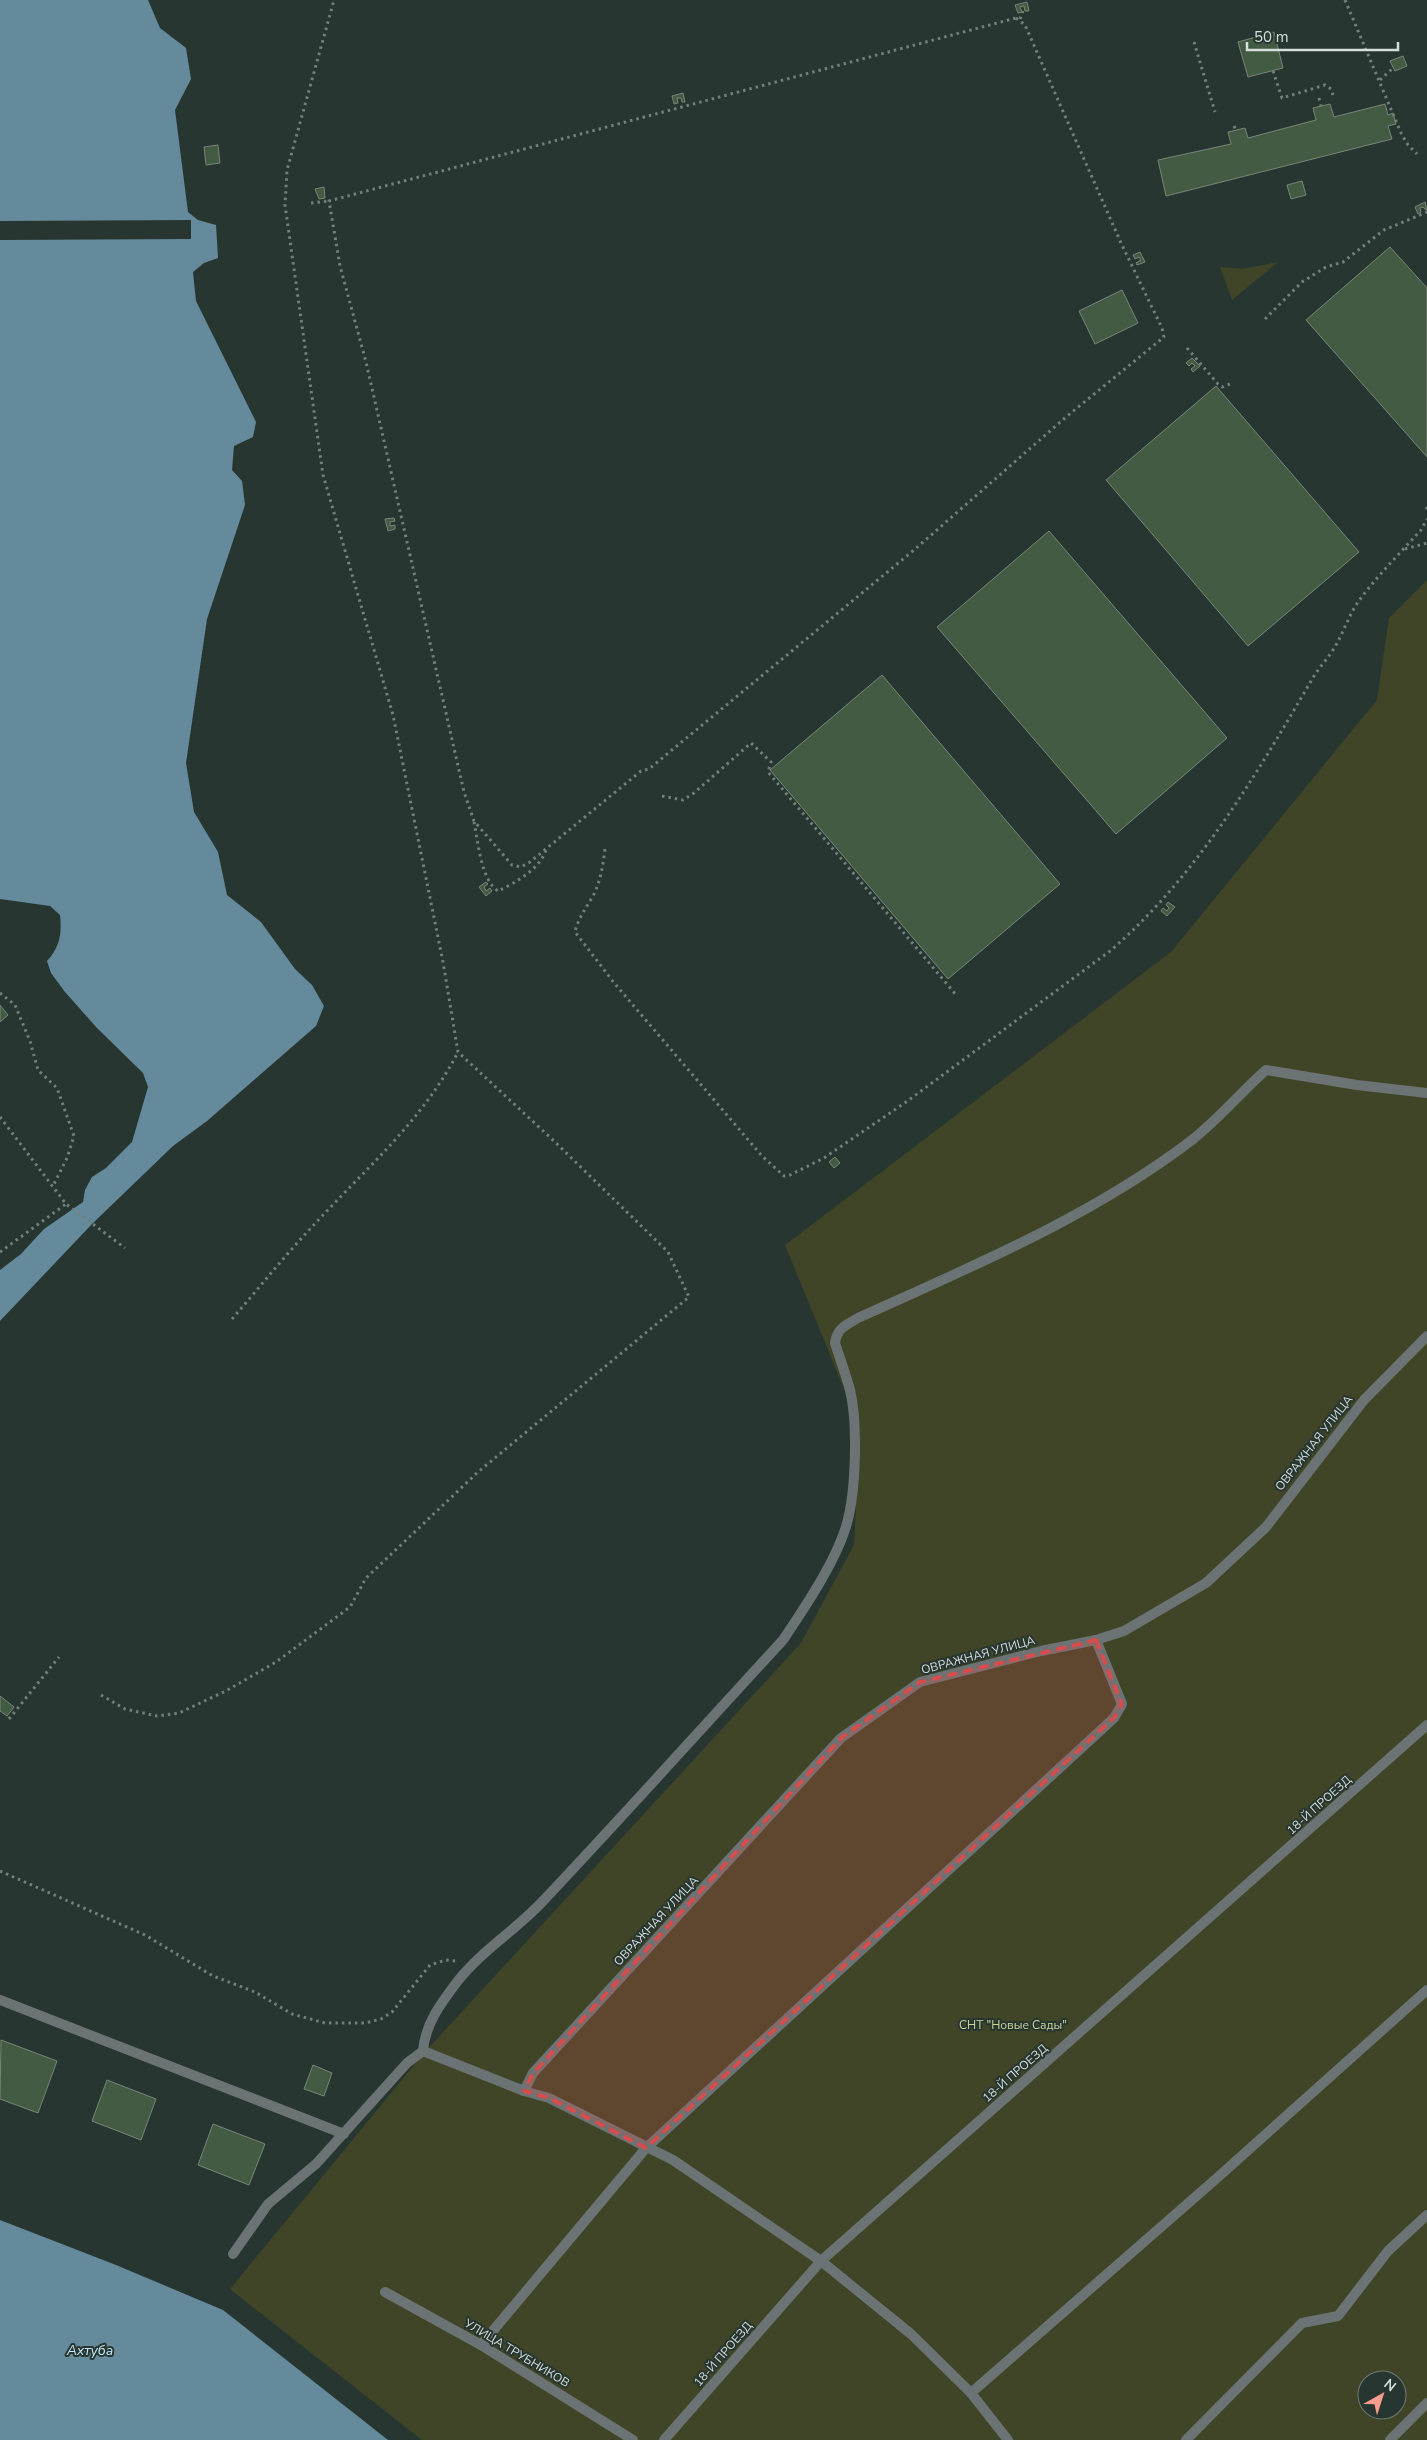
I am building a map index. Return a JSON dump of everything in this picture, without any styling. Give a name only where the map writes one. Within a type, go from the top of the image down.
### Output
[{"type":"street","points":[[423,2051],[424,2036],[429,2022],[458,1981],[541,1903],[783,1640],[798,1618],[835,1553],[847,1523],[853,1484],[854,1441],[850,1392],[834,1343],[836,1335],[841,1328],[858,1318],[1051,1229],[1123,1187],[1193,1139],[1266,1070],[1357,1085],[1427,1093]]},
{"type":"street","name":"ОВРАЖНАЯ УЛИЦА","points":[[524,2091],[533,2073],[841,1738],[920,1682],[1041,1651],[1096,1640],[1124,1630],[1206,1583],[1266,1527],[1364,1400],[1427,1336]]},
{"type":"street","points":[[481,2345],[646,2148],[1114,1718],[1122,1704],[1096,1640]]},
{"type":"street","name":"18-Й ПРОЕЗД","points":[[664,2440],[821,2261],[1427,1725]]},
{"type":"street","points":[[971,2393],[1217,2178],[1427,1990]]},
{"type":"street","points":[[0,2000],[344,2134]]},
{"type":"street","points":[[423,2051],[524,2091],[549,2098],[673,2160],[821,2261],[911,2334],[971,2393],[1008,2440]]},
{"type":"street","points":[[232,2254],[268,2204],[316,2164],[411,2059],[423,2051]]},
{"type":"street","points":[[1186,2440],[1302,2323],[1338,2316],[1388,2251],[1427,2215]]},
{"type":"street","name":"УЛИЦА ТРУБНИКОВ","points":[[385,2292],[481,2345],[633,2440]]},
{"type":"street","points":[[1390,2440],[1427,2403]]},
{"type":"path","points":[[232,1319],[310,1229],[401,1135],[443,1080],[458,1052],[443,962],[393,715],[322,475],[285,205],[287,170],[334,0]]},
{"type":"path","points":[[1345,0],[1401,133],[1408,146],[1418,154]]},
{"type":"path","points":[[474,821],[512,866],[521,867],[546,850],[641,771],[649,769],[914,550],[1066,417],[1164,337],[1162,328],[1121,243],[1031,38],[1020,20],[1023,11]]},
{"type":"path","points":[[311,203],[328,201],[681,108],[725,94],[947,37],[1007,19],[1020,20]]},
{"type":"path","points":[[1194,42],[1215,112]]},
{"type":"path","points":[[1380,80],[1393,68]]},
{"type":"path","points":[[1273,71],[1282,98],[1325,85],[1331,89],[1333,94]]},
{"type":"path","points":[[1319,98],[1321,106]]},
{"type":"path","points":[[679,101],[681,108]]},
{"type":"path","points":[[328,201],[340,266],[368,371],[464,792],[474,821],[482,862],[492,887],[498,891],[528,872],[545,855],[546,850]]},
{"type":"path","points":[[1265,319],[1302,282],[1326,267],[1343,262],[1384,230],[1427,212]]},
{"type":"path","points":[[1188,348],[1218,384],[1222,386],[1230,384]]},
{"type":"path","points":[[605,849],[603,872],[594,894],[578,922],[575,932],[615,984],[762,1156],[784,1176],[790,1175],[824,1158],[909,1100],[1110,951],[1133,931],[1192,864],[1221,826],[1252,780],[1316,673],[1336,645],[1354,609],[1427,519]]},
{"type":"path","points":[[1404,549],[1427,543]]},
{"type":"path","points":[[662,796],[683,800],[694,793],[751,744],[757,746],[771,762],[768,772],[957,996]]},
{"type":"path","points":[[0,993],[15,1005],[30,1041],[38,1070],[57,1088],[74,1136],[67,1158],[53,1186]]},
{"type":"path","points":[[101,1695],[125,1709],[157,1716],[179,1712],[226,1691],[276,1662],[350,1607],[366,1578],[478,1472],[689,1297],[668,1252],[554,1141],[458,1052]]},
{"type":"path","points":[[0,1117],[66,1204],[126,1248]]},
{"type":"path","points":[[0,1252],[66,1204]]},
{"type":"path","points":[[9,1719],[58,1657]]},
{"type":"path","points":[[0,1871],[145,1935],[214,1976],[255,1992],[292,2014],[325,2023],[365,2023],[381,2019],[392,2012],[430,1965],[446,1960],[472,1966]]},
{"type":"highlighted area","points":[[1096,1640],[1122,1704],[1114,1718],[646,2148],[549,2098],[524,2091],[533,2073],[841,1738],[920,1682]]},
{"type":"green space","points":[[1278,262],[1232,300],[1220,267],[1242,269]]},
{"type":"green space","name":"СНТ \"Новые Сады\"","points":[[1427,580],[1427,2440],[422,2440],[230,2289],[424,2053],[801,1643],[854,1545],[860,1428],[785,1245],[1171,952],[1377,700],[1389,618]]},
{"type":"water","points":[[0,0],[148,0],[160,28],[186,48],[191,79],[175,110],[188,212],[198,220],[216,225],[218,258],[204,263],[193,272],[196,301],[256,422],[253,437],[234,446],[232,470],[242,481],[245,505],[207,619],[186,763],[194,812],[218,852],[227,895],[261,922],[295,969],[312,985],[324,1006],[316,1026],[207,1121],[173,1146],[92,1224],[0,1321],[0,1270],[21,1254],[44,1229],[83,1202],[85,1190],[92,1177],[106,1168],[132,1142],[148,1087],[143,1073],[97,1028],[51,973],[47,961],[59,940],[61,928],[60,915],[50,906],[0,899]]},
{"type":"water","name":"Ахтуба","points":[[0,2220],[116,2265],[223,2310],[388,2440],[0,2440]]},
{"type":"pier","points":[[191,220],[191,239],[0,240],[0,221]]},
{"type":"building","points":[[1027,2],[1029,11],[1025,11],[1024,6],[1020,7],[1022,12],[1018,13],[1015,5]]},
{"type":"building","points":[[1274,32],[1283,68],[1248,77],[1238,42]]},
{"type":"building","points":[[1403,56],[1407,66],[1395,71],[1390,61]]},
{"type":"building","points":[[683,93],[685,102],[682,102],[681,98],[677,98],[678,103],[674,104],[672,96]]},
{"type":"building","points":[[1330,104],[1334,117],[1385,104],[1388,115],[1393,113],[1396,124],[1388,126],[1392,139],[1166,196],[1158,160],[1231,144],[1228,132],[1245,128],[1248,138],[1316,120],[1313,108]]},
{"type":"building","points":[[218,145],[220,163],[206,165],[204,147]]},
{"type":"building","points":[[1302,181],[1306,195],[1291,199],[1287,185]]},
{"type":"building","points":[[324,187],[325,198],[319,199],[315,189]]},
{"type":"building","points":[[1425,202],[1427,211],[1423,207],[1420,208],[1421,212],[1418,214],[1415,207]]},
{"type":"building","points":[[1390,247],[1427,288],[1427,457],[1306,320]]},
{"type":"building","points":[[1140,252],[1145,262],[1137,265],[1136,263],[1141,260],[1139,257],[1135,259],[1133,255]]},
{"type":"building","points":[[1122,290],[1138,323],[1095,344],[1079,311]]},
{"type":"building","points":[[1192,358],[1200,366],[1193,372],[1191,369],[1195,366],[1192,363],[1189,366],[1186,363]]},
{"type":"building","points":[[1216,386],[1359,552],[1248,646],[1106,480]]},
{"type":"building","points":[[394,518],[395,521],[390,522],[390,526],[395,525],[395,529],[388,531],[385,519]]},
{"type":"building","points":[[1049,531],[1227,738],[1116,834],[937,627]]},
{"type":"building","points":[[882,675],[1060,884],[948,979],[770,770]]},
{"type":"building","points":[[486,882],[488,884],[484,887],[486,891],[490,888],[492,891],[486,896],[479,887]]},
{"type":"building","points":[[1168,902],[1175,907],[1167,916],[1161,911],[1163,908],[1167,911],[1169,908],[1166,905]]},
{"type":"building","points":[[0,1005],[8,1015],[0,1022]]},
{"type":"building","points":[[835,1157],[840,1163],[834,1168],[829,1162]]},
{"type":"building","points":[[0,1696],[14,1707],[7,1716],[0,1711]]},
{"type":"building","points":[[1,2040],[57,2061],[38,2113],[0,2099]]},
{"type":"building","points":[[313,2065],[332,2073],[324,2096],[304,2089]]},
{"type":"building","points":[[107,2080],[156,2099],[141,2140],[92,2121]]},
{"type":"building","points":[[213,2124],[265,2144],[249,2185],[198,2165]]}]
